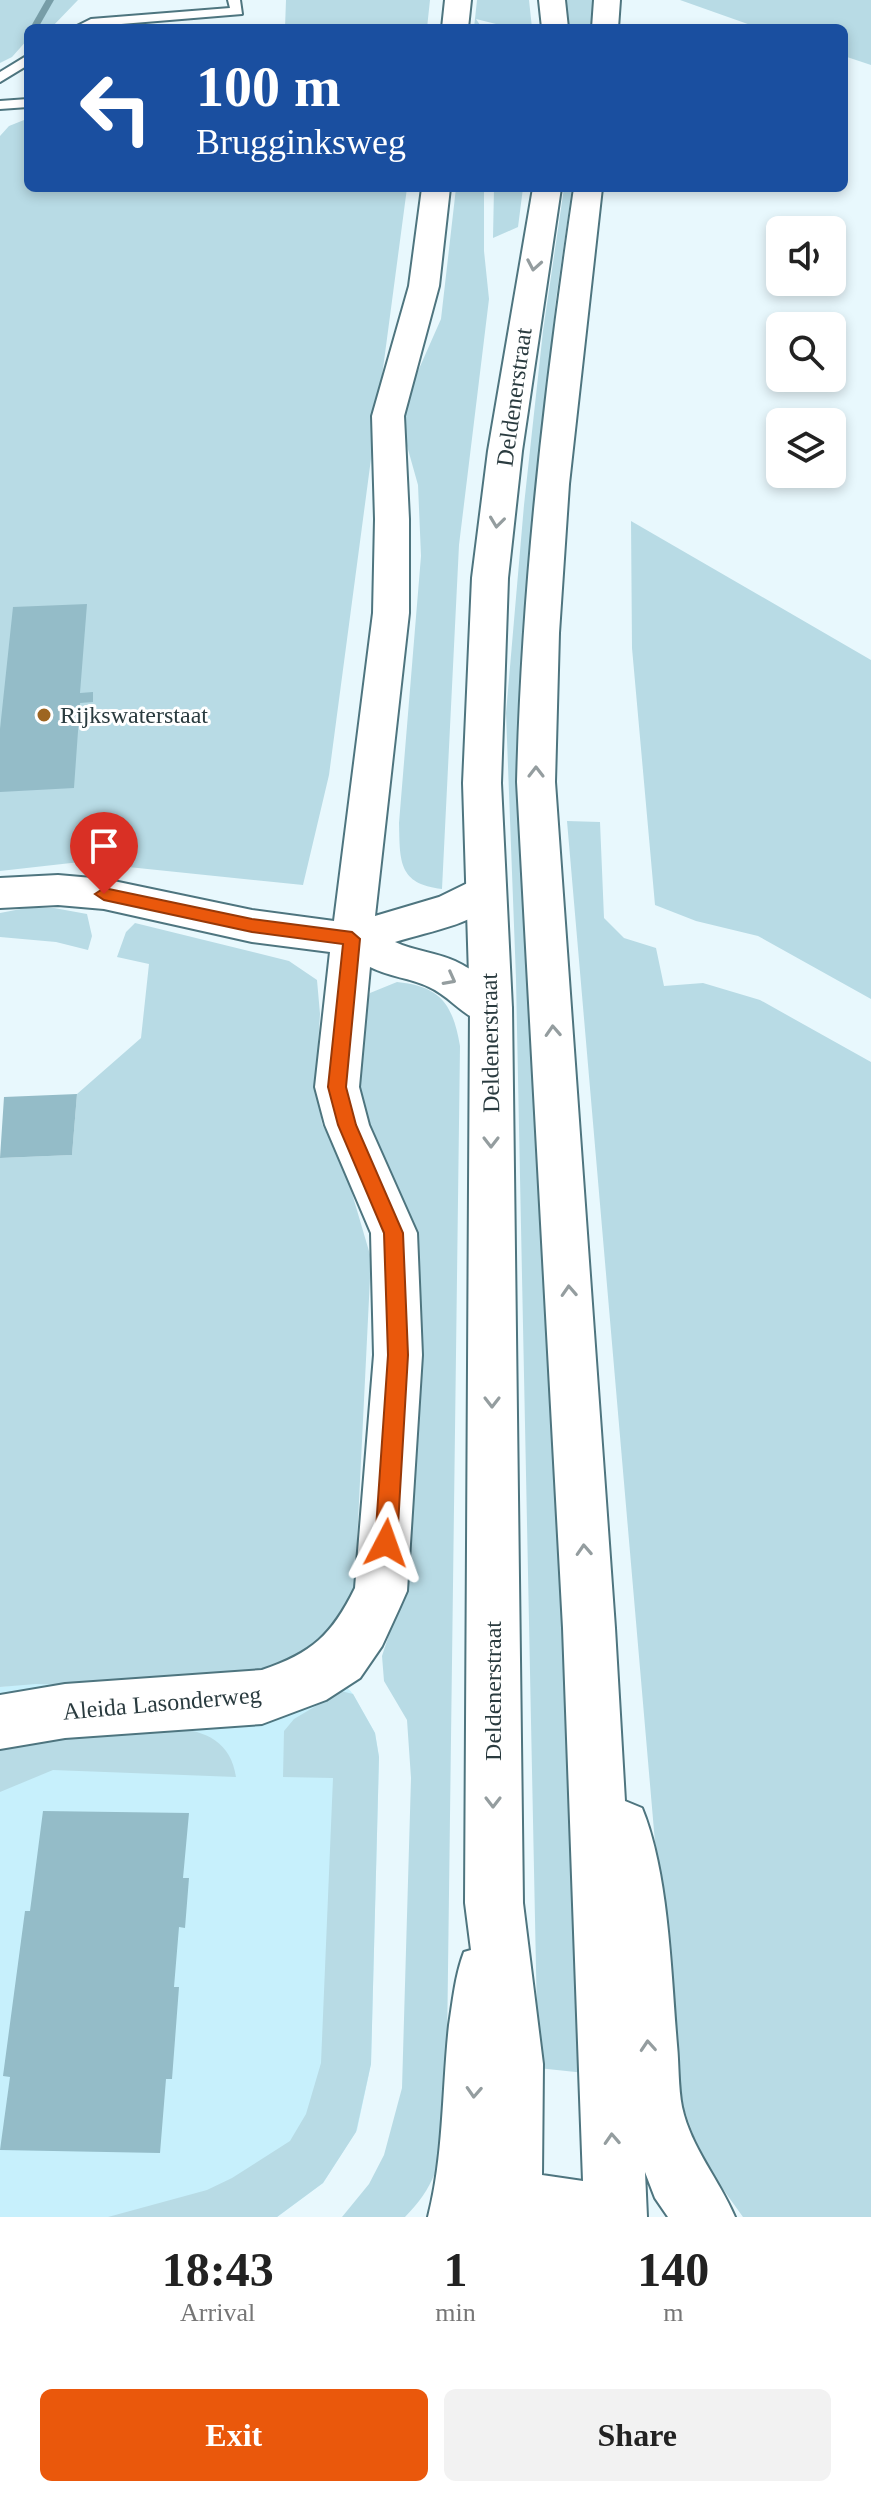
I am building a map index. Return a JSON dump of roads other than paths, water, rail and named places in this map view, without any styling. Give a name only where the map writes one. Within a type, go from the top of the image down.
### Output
[{"type":"main road","points":[[455,24],[458,0]]},
{"type":"main road","points":[[552,0],[555,24]]},
{"type":"main road","points":[[605,24],[607,0]]},
{"type":"main road","points":[[352,939],[391,613],[393,533],[388,416],[424,286],[436,192]]},
{"type":"main road","name":"Deldenerstraat","points":[[484,2215],[469,2178],[476,2052],[494,1903],[491,1008],[482,783],[490,578],[505,451],[546,192]]},
{"type":"main road","name":"Deldenerstraat","points":[[587,192],[564,366],[536,687],[536,782],[589,1628],[616,2217]]},
{"type":"main road","points":[[352,939],[453,908],[486,889]]},
{"type":"main road","points":[[0,893],[58,890],[104,894],[252,926],[352,939],[402,964],[441,973],[491,1008]]},
{"type":"main road","name":"Aleida Lasonderweg","points":[[0,1722],[65,1711],[262,1697],[307,1681],[341,1659],[363,1628],[381,1591],[398,1355],[394,1233],[347,1125],[337,1087],[352,939]]},
{"type":"main road","name":"Deldenerstraat","points":[[589,1628],[639,1931],[652,2107],[690,2196]]},
{"type":"main road","points":[[484,2215],[567,2207],[601,2217]]},
{"type":"lane","points":[[174,16],[190,7],[192,0]]},
{"type":"lane","points":[[89,24],[174,16],[235,6]]},
{"type":"lane","points":[[0,78],[24,62]]},
{"type":"lane","points":[[0,105],[24,103]]},
{"type":"waterway","points":[[36,24],[50,0]]},
{"type":"place","name":"Rijkswaterstaat","points":[[44,715]]}]
